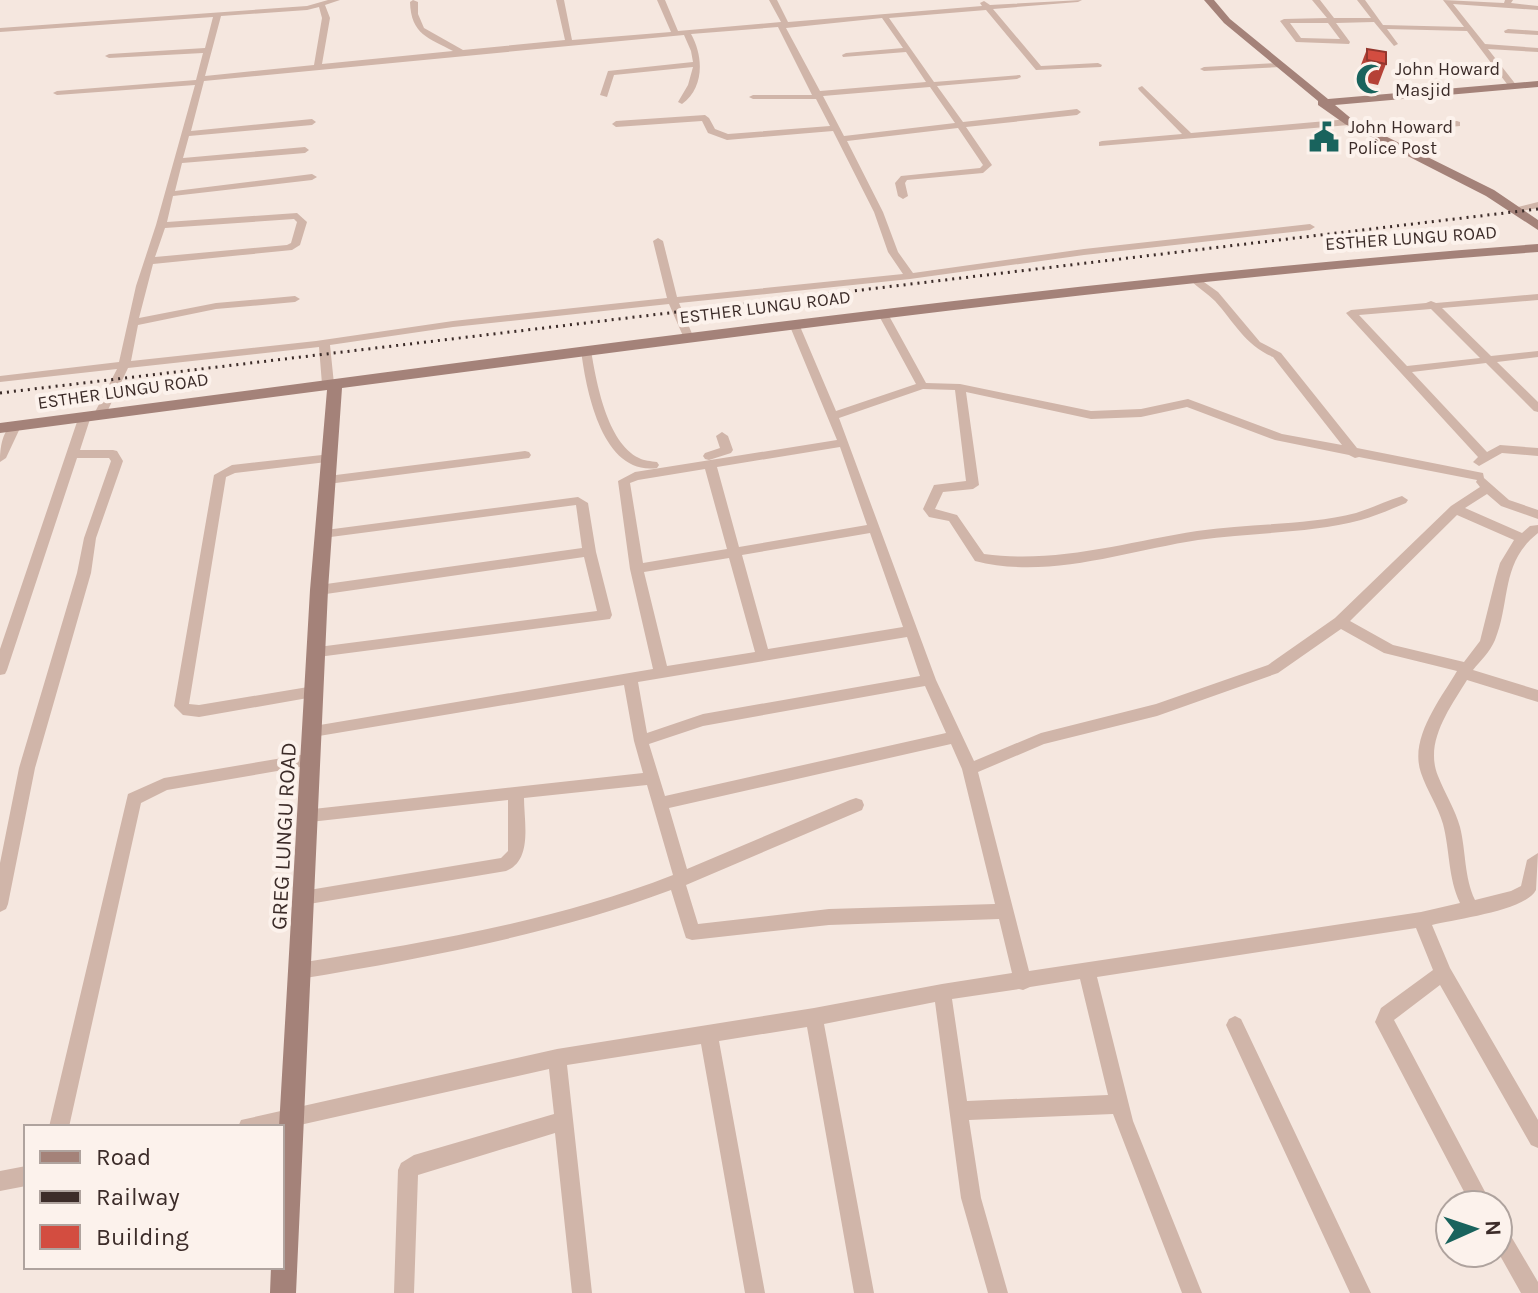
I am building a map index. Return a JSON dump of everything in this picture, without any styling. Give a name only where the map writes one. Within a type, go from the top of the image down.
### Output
[{"type":"street","points":[[0,30],[322,6],[336,0]]},
{"type":"street","points":[[560,0],[569,43]]},
{"type":"street","points":[[661,0],[676,35]]},
{"type":"street","points":[[773,0],[817,95],[894,243],[893,252],[910,276]]},
{"type":"street","points":[[908,0],[918,14]]},
{"type":"street","points":[[981,0],[1039,68],[1098,65]]},
{"type":"street","points":[[57,93],[199,81],[460,52],[1078,0]]},
{"type":"street","points":[[1209,0],[1322,103],[1363,132],[1515,209],[1538,226]]},
{"type":"street","points":[[1316,0],[1331,20],[1346,42],[1299,40],[1284,21],[1331,20],[1377,20]]},
{"type":"street","points":[[1361,0],[1394,44]]},
{"type":"street","points":[[1447,1],[1508,2],[1538,8]]},
{"type":"street","points":[[1447,1],[1513,86]]},
{"type":"street","points":[[414,2],[415,21],[424,36],[460,52]]},
{"type":"street","points":[[318,67],[326,18],[322,6]]},
{"type":"street","points":[[0,670],[74,454],[92,415],[124,366],[132,323],[187,134],[218,13]]},
{"type":"street","points":[[885,17],[962,125],[988,168],[904,178],[900,183],[903,196]]},
{"type":"street","points":[[1383,27],[1469,29]]},
{"type":"street","points":[[1508,31],[1538,33]]},
{"type":"street","points":[[682,102],[693,83],[698,55],[687,34]]},
{"type":"street","points":[[1483,46],[1538,50]]},
{"type":"street","points":[[109,56],[207,50]]},
{"type":"street","points":[[846,55],[908,50]]},
{"type":"street","points":[[604,95],[611,73],[697,64]]},
{"type":"street","points":[[1204,69],[1278,65]]},
{"type":"street","points":[[753,97],[817,95],[1017,77]]},
{"type":"street","points":[[1322,103],[1538,84]]},
{"type":"street","points":[[1142,88],[1190,137]]},
{"type":"street","points":[[840,139],[1077,112]]},
{"type":"street","points":[[616,124],[705,118],[711,131],[727,137],[834,128]]},
{"type":"street","points":[[187,134],[312,122]]},
{"type":"street","points":[[1102,144],[1349,122]]},
{"type":"street","points":[[1363,132],[1457,124]]},
{"type":"street","points":[[179,161],[305,150]]},
{"type":"street","points":[[169,194],[312,177]]},
{"type":"street","points":[[1515,209],[1538,205]]},
{"type":"street","points":[[149,261],[289,248],[295,245],[302,222],[297,216],[161,225]]},
{"type":"street","points":[[0,379],[324,343],[423,328],[910,276],[1310,227]]},
{"type":"street","points":[[658,241],[673,301],[688,336]]},
{"type":"street","name":"ESTHER LUNGU ROAD","points":[[7,427],[688,336],[1194,278],[1538,248]]},
{"type":"street","points":[[1194,278],[1214,294],[1246,336],[1261,350],[1277,355],[1355,454]]},
{"type":"street","points":[[1484,456],[1351,313],[1538,297]]},
{"type":"street","points":[[132,323],[216,306],[295,299]]},
{"type":"street","points":[[1431,304],[1485,360],[1538,408]]},
{"type":"street","points":[[883,314],[922,386]]},
{"type":"street","points":[[794,324],[834,416],[929,680],[970,769],[1023,982]]},
{"type":"street","points":[[324,343],[332,384]]},
{"type":"street","points":[[586,350],[590,389],[604,420],[632,464],[647,466],[724,453],[727,447],[722,436]]},
{"type":"street","points":[[1403,370],[1538,354]]},
{"type":"street","name":"GREG LUNGU ROAD","points":[[283,1293],[310,815],[319,590],[331,458],[332,384]]},
{"type":"street","points":[[834,416],[922,386],[960,387],[1091,415],[1141,413],[1188,403],[1279,437],[1355,454],[1416,462],[1483,482],[1537,525],[1520,537],[1508,553],[1488,640],[1465,671],[1430,735],[1425,759],[1428,774],[1451,823],[1456,840],[1456,874],[1470,906]]},
{"type":"street","points":[[960,387],[973,485],[938,488],[929,509],[933,514],[953,518],[980,558],[1013,564],[1104,554],[1185,537],[1348,519],[1402,500]]},
{"type":"street","points":[[0,458],[7,427]]},
{"type":"street","points":[[661,672],[637,569],[624,481],[635,476],[844,443]]},
{"type":"street","points":[[1483,482],[1478,465],[1484,456],[1511,448],[1537,451]]},
{"type":"street","points":[[0,904],[27,768],[84,573],[93,525],[117,461],[113,454],[74,454]]},
{"type":"street","points":[[328,480],[525,455]]},
{"type":"street","points":[[314,692],[199,711],[188,711],[181,706],[220,475],[232,469],[331,458]]},
{"type":"street","points":[[710,464],[763,655]]},
{"type":"street","points":[[970,769],[1041,739],[1157,710],[1251,678],[1287,660],[1340,622],[1483,482]]},
{"type":"street","points":[[318,652],[605,615],[589,552],[582,503],[573,500],[323,534]]},
{"type":"street","points":[[1455,509],[1520,537]]},
{"type":"street","points":[[637,569],[875,528]]},
{"type":"street","points":[[319,590],[589,552]]},
{"type":"street","points":[[1340,622],[1389,649],[1538,696]]},
{"type":"street","points":[[313,731],[911,631]]},
{"type":"street","points":[[630,677],[641,741],[692,932],[829,917],[1005,911]]},
{"type":"street","points":[[641,741],[703,720],[929,680]]},
{"type":"street","points":[[660,804],[953,737]]},
{"type":"street","points":[[59,1125],[134,799],[164,784],[312,759]]},
{"type":"street","points":[[310,815],[651,778]]},
{"type":"street","points":[[303,898],[506,864],[516,853],[516,793]]},
{"type":"street","points":[[299,971],[477,940],[598,908],[679,880],[744,854],[790,829],[856,805]]},
{"type":"street","points":[[257,1125],[557,1058],[814,1017],[942,992],[1421,920],[1514,898],[1528,890],[1536,865]]},
{"type":"street","points":[[1421,920],[1443,973],[1538,1138]]},
{"type":"street","points":[[1087,972],[1119,1104],[1192,1293]]},
{"type":"street","points":[[1443,973],[1387,1014],[1384,1022],[1473,1189]]},
{"type":"street","points":[[942,992],[971,1198],[998,1293]]},
{"type":"street","points":[[814,1017],[864,1293]]},
{"type":"street","points":[[1235,1025],[1361,1293]]},
{"type":"street","points":[[708,1033],[755,1293]]},
{"type":"street","points":[[557,1058],[582,1293]]},
{"type":"street","points":[[957,1111],[1119,1104]]},
{"type":"street","points":[[404,1293],[408,1170],[414,1165],[563,1121]]},
{"type":"street","points":[[0,1181],[24,1176]]},
{"type":"street","points":[[1514,1260],[1533,1293]]},
{"type":"building","points":[[1367,49],[1386,52],[1386,64],[1367,60]]},
{"type":"railway","points":[[0,393],[1538,209]]},
{"type":"place","name":"John Howard Masjid","points":[[1371,79]]},
{"type":"place","name":"John Howard Police Post","points":[[1324,137]]}]
